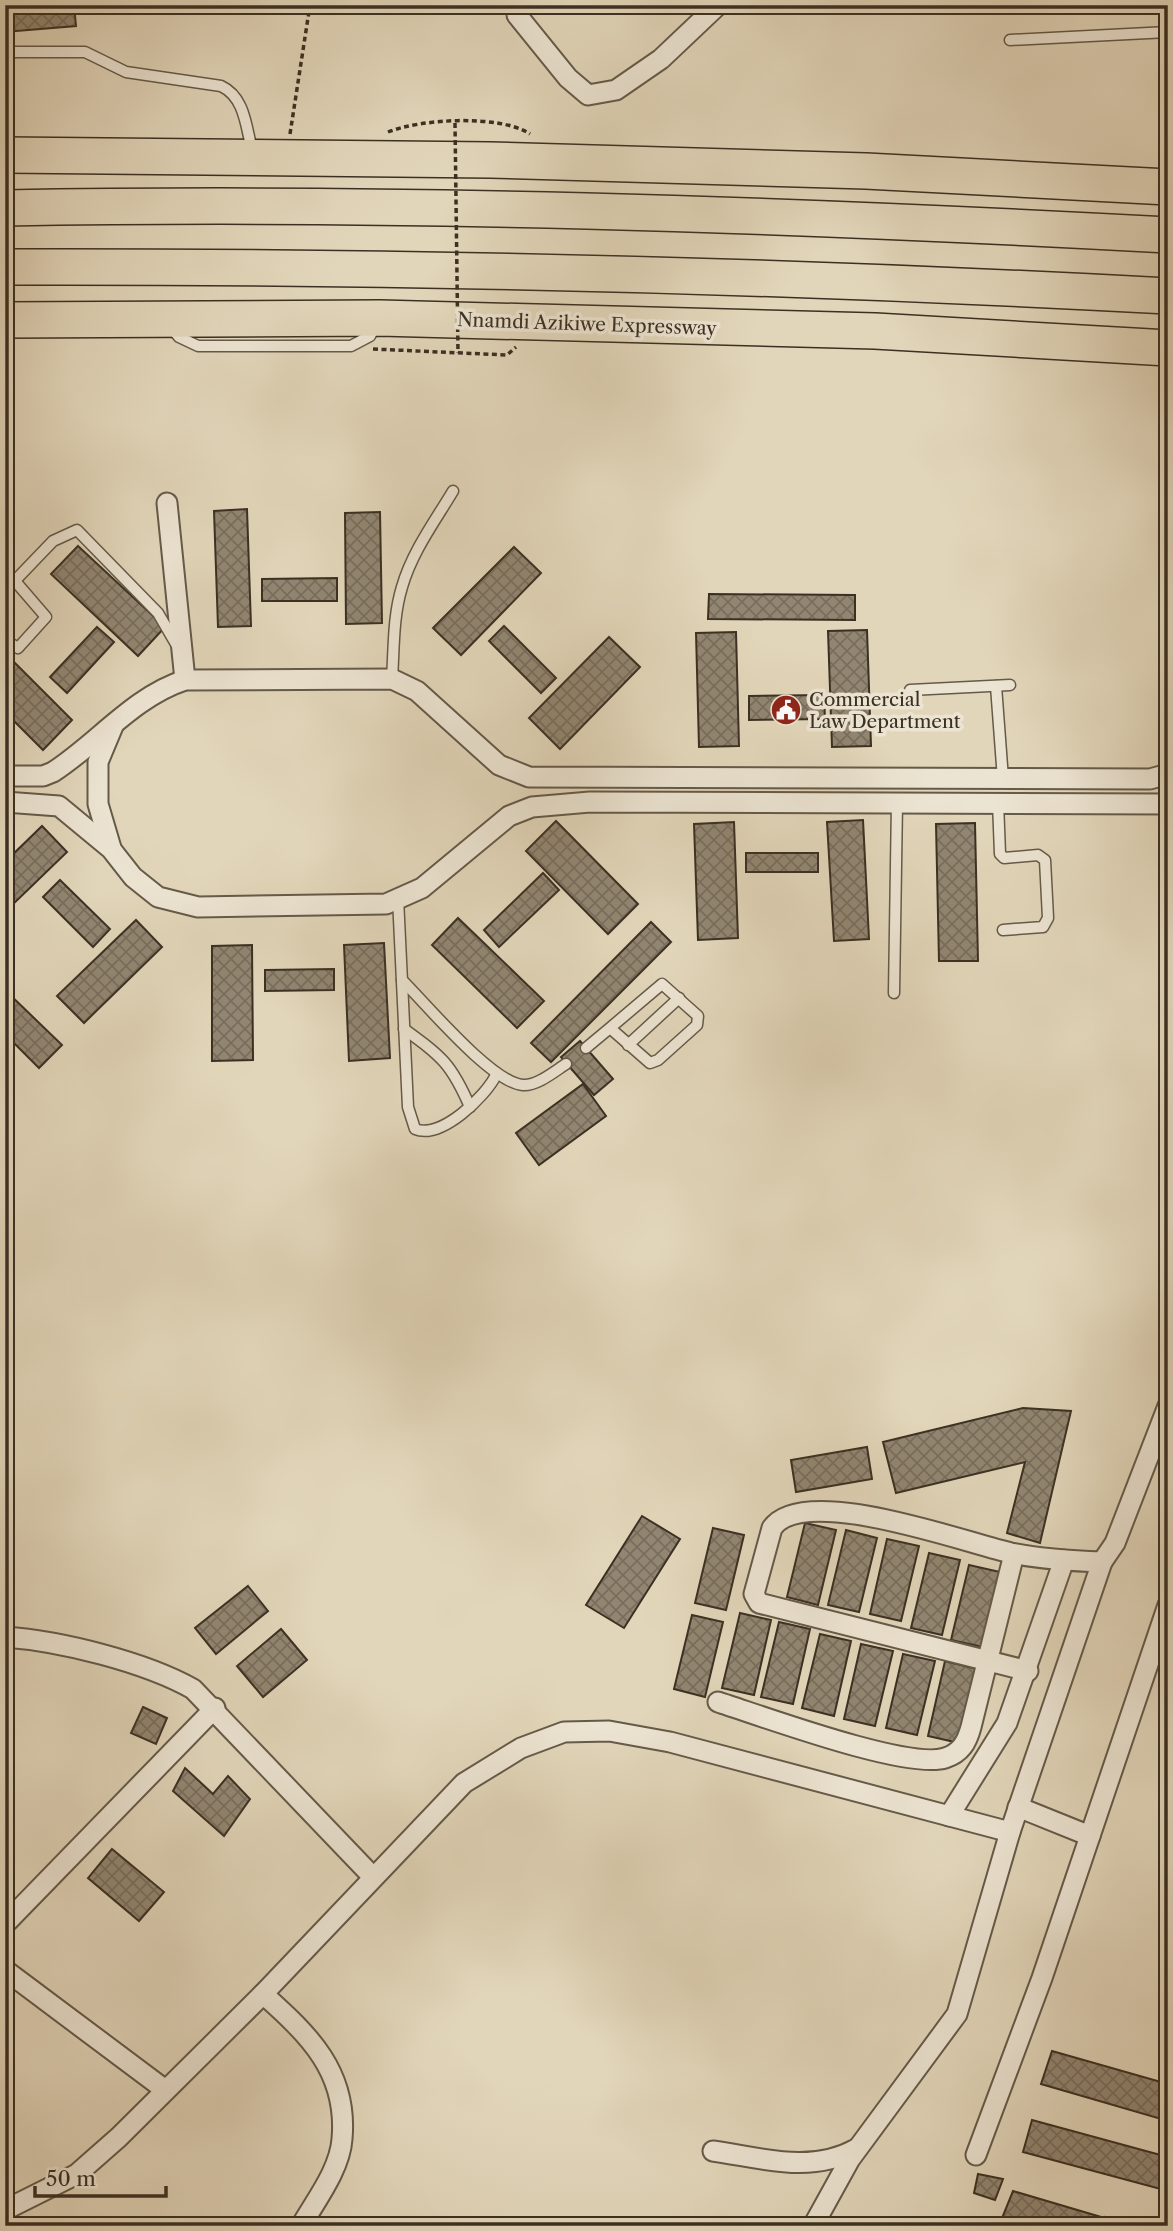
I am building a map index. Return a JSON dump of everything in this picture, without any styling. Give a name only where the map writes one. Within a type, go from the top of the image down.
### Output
[{"type":"highway","points":[[5,155],[490,160],[866,171],[1168,187]]},
{"type":"highway","points":[[182,204],[490,160]]},
{"type":"highway","points":[[5,208],[182,204],[879,219],[1168,235]]},
{"type":"highway","points":[[5,267],[416,269],[872,280],[1168,296]]},
{"type":"highway","points":[[416,269],[583,325]]},
{"type":"highway","name":"Nnamdi Azikiwe Expressway","points":[[5,320],[380,318],[874,331],[1168,348]]},
{"type":"street","points":[[517,5],[517,15],[568,78],[588,95],[615,90],[661,59],[718,5]]},
{"type":"street","points":[[167,503],[185,680]]},
{"type":"street","points":[[5,776],[43,776],[54,772],[115,722],[161,690],[185,680],[392,679],[418,691],[499,765],[529,777],[1162,779],[1162,799],[590,802],[532,807],[509,816],[422,888],[386,904],[351,905],[198,907],[158,897],[134,877],[111,849],[59,806],[5,802]]},
{"type":"street","points":[[111,849],[98,804],[98,762],[115,722]]},
{"type":"street","points":[[813,2226],[840,2174],[957,2014],[1018,1807],[1102,1562],[1115,1543],[1168,1406]]},
{"type":"street","points":[[1028,1671],[763,1605],[754,1594],[772,1528],[778,1519],[788,1513],[842,1510],[1014,1553],[1102,1562]]},
{"type":"street","points":[[718,1702],[889,1755],[925,1762],[959,1752],[967,1742],[1014,1553]]},
{"type":"street","points":[[949,1816],[1007,1723],[1028,1671],[1064,1560]]},
{"type":"street","points":[[976,2155],[1042,1978],[1168,1605]]},
{"type":"street","points":[[5,1637],[98,1655],[166,1674],[193,1689],[215,1708],[373,1877]]},
{"type":"street","points":[[5,1924],[215,1708]]},
{"type":"street","points":[[5,2210],[77,2174],[119,2137],[164,2089],[263,1994],[464,1783],[521,1748],[564,1732],[610,1731],[670,1742],[1010,1832]]},
{"type":"street","points":[[1018,1807],[1090,1836]]},
{"type":"street","points":[[5,1970],[164,2089]]},
{"type":"street","points":[[263,1994],[307,2033],[327,2063],[339,2097],[342,2140],[330,2176],[300,2226]]},
{"type":"street","points":[[713,2151],[812,2164],[834,2160],[860,2147]]},
{"type":"lane","points":[[1010,40],[1168,32]]},
{"type":"lane","points":[[5,52],[85,52],[126,72],[221,86],[232,91],[240,106],[254,158]]},
{"type":"lane","points":[[392,679],[396,611],[402,587],[411,562],[453,491]]},
{"type":"lane","points":[[5,591],[53,541],[77,530],[158,613],[183,659]]},
{"type":"lane","points":[[5,640],[18,648],[46,617],[15,581]]},
{"type":"lane","points":[[910,690],[1010,685]]},
{"type":"lane","points":[[996,686],[1003,779]]},
{"type":"lane","points":[[998,801],[1000,854],[1004,858],[1038,856],[1045,860],[1048,918],[1043,928],[1003,930]]},
{"type":"lane","points":[[894,993],[897,802]]},
{"type":"lane","points":[[398,898],[408,1107],[415,1129],[426,1131],[450,1122],[492,1087],[496,1075]]},
{"type":"lane","points":[[402,980],[496,1075],[524,1085],[535,1082],[566,1064]]},
{"type":"lane","points":[[586,1048],[657,986],[662,985],[694,1010],[696,1025],[658,1060],[650,1063],[610,1028]]},
{"type":"lane","points":[[628,1045],[679,998]]},
{"type":"lane","points":[[404,1029],[446,1061],[455,1073],[470,1107]]},
{"type":"path","points":[[295,141],[289,130],[310,5]]},
{"type":"path","points":[[380,134],[411,123],[502,122]]},
{"type":"path","points":[[455,123],[457,353]]},
{"type":"path","points":[[394,352],[507,355]]},
{"type":"building","points":[[5,5],[74,5],[76,26],[5,32]]},
{"type":"building","points":[[247,509],[251,626],[218,627],[214,511]]},
{"type":"building","points":[[380,512],[382,623],[346,624],[345,513]]},
{"type":"building","points":[[78,546],[165,627],[138,656],[51,574]]},
{"type":"building","points":[[514,547],[541,573],[461,655],[433,628]]},
{"type":"building","points":[[337,578],[337,601],[262,601],[262,579]]},
{"type":"building","points":[[709,594],[855,595],[855,620],[708,619]]},
{"type":"building","points":[[504,626],[556,678],[541,693],[489,641]]},
{"type":"building","points":[[97,627],[114,642],[67,693],[50,677]]},
{"type":"building","points":[[867,630],[871,746],[832,747],[828,631]]},
{"type":"building","points":[[736,632],[739,746],[699,747],[696,633]]},
{"type":"building","points":[[609,637],[640,667],[560,749],[529,718]]},
{"type":"building","points":[[5,653],[72,720],[43,750],[5,712]]},
{"type":"building","points":[[824,695],[825,719],[749,720],[749,696]]},
{"type":"building","points":[[863,820],[869,939],[834,941],[827,822]]},
{"type":"building","points":[[556,821],[638,904],[608,934],[526,851]]},
{"type":"building","points":[[734,822],[738,938],[698,940],[694,824]]},
{"type":"building","points":[[975,823],[978,961],[939,961],[936,824]]},
{"type":"building","points":[[42,826],[67,852],[5,912],[5,862]]},
{"type":"building","points":[[746,853],[818,853],[818,872],[746,872]]},
{"type":"building","points":[[543,873],[559,890],[499,947],[484,930]]},
{"type":"building","points":[[60,880],[110,929],[93,947],[43,897]]},
{"type":"building","points":[[458,918],[544,1001],[517,1028],[432,945]]},
{"type":"building","points":[[136,920],[162,947],[84,1023],[57,996]]},
{"type":"building","points":[[651,922],[671,942],[551,1062],[531,1043]]},
{"type":"building","points":[[384,943],[390,1058],[349,1061],[344,945]]},
{"type":"building","points":[[252,945],[253,1060],[212,1061],[212,946]]},
{"type":"building","points":[[334,969],[334,990],[265,991],[265,970]]},
{"type":"building","points":[[5,990],[62,1045],[39,1068],[5,1034]]},
{"type":"building","points":[[580,1041],[613,1079],[594,1095],[561,1057]]},
{"type":"building","points":[[583,1084],[606,1116],[539,1165],[516,1133]]},
{"type":"building","points":[[1023,1408],[1071,1411],[1040,1543],[1007,1533],[1025,1462],[896,1493],[883,1442]]},
{"type":"building","points":[[867,1447],[872,1479],[796,1492],[791,1460]]},
{"type":"building","points":[[642,1516],[680,1539],[624,1628],[586,1605]]},
{"type":"building","points":[[805,1523],[836,1530],[818,1605],[787,1597]]},
{"type":"building","points":[[713,1528],[744,1535],[726,1610],[695,1603]]},
{"type":"building","points":[[846,1530],[877,1538],[859,1612],[828,1605]]},
{"type":"building","points":[[887,1539],[919,1546],[901,1621],[870,1614]]},
{"type":"building","points":[[929,1553],[960,1560],[942,1635],[911,1628]]},
{"type":"building","points":[[969,1565],[1000,1572],[983,1647],[951,1640]]},
{"type":"building","points":[[248,1586],[268,1611],[216,1654],[195,1628]]},
{"type":"building","points":[[740,1613],[771,1620],[754,1695],[722,1688]]},
{"type":"building","points":[[692,1615],[723,1622],[705,1697],[674,1689]]},
{"type":"building","points":[[779,1622],[810,1629],[793,1704],[761,1697]]},
{"type":"building","points":[[281,1629],[307,1660],[263,1697],[237,1666]]},
{"type":"building","points":[[820,1634],[851,1641],[834,1716],[802,1708]]},
{"type":"building","points":[[861,1644],[893,1651],[875,1726],[844,1719]]},
{"type":"building","points":[[903,1654],[935,1661],[917,1735],[886,1728]]},
{"type":"building","points":[[945,1661],[977,1669],[959,1743],[928,1736]]},
{"type":"building","points":[[143,1707],[167,1718],[156,1744],[131,1733]]},
{"type":"building","points":[[185,1768],[213,1794],[228,1776],[250,1799],[224,1836],[173,1791]]},
{"type":"building","points":[[112,1849],[164,1892],[139,1921],[88,1878]]},
{"type":"building","points":[[1052,2051],[1168,2084],[1168,2121],[1041,2084]]},
{"type":"building","points":[[1032,2120],[1168,2157],[1168,2191],[1023,2152]]},
{"type":"building","points":[[978,2174],[1003,2179],[995,2200],[974,2193]]},
{"type":"building","points":[[1013,2191],[1101,2217],[1098,2226],[1010,2226],[1000,2223]]},
{"type":"building","points":[[1105,2217],[1132,2226],[1104,2226]]},
{"type":"place","name":"Commercial Law Department","points":[[786,710]]}]
